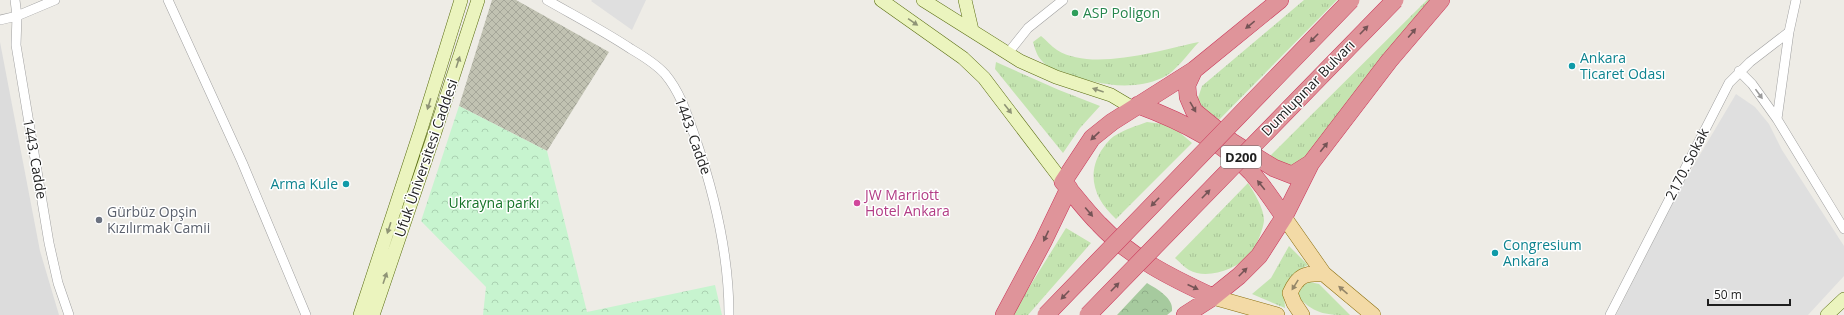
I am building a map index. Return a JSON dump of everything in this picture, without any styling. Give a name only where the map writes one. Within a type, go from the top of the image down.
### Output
[{"type":"highway","points":[[1004,315],[1043,242],[1066,185],[1092,138],[1135,107],[1194,70],[1280,0]]},
{"type":"highway","points":[[1046,315],[1351,0]]},
{"type":"highway","name":"Dumlupınar Bulvarı","points":[[1088,315],[1395,0]]},
{"type":"highway","points":[[1185,315],[1213,297],[1239,276],[1259,256],[1284,217],[1312,163],[1389,61],[1441,0]]},
{"type":"highway","points":[[1194,70],[1187,86],[1188,97],[1194,111],[1232,142],[1274,168],[1292,174],[1312,163]]},
{"type":"highway","points":[[1135,107],[1162,114],[1195,130],[1228,151],[1250,172],[1269,195],[1284,217]]},
{"type":"highway","points":[[1066,185],[1099,225],[1131,253],[1158,270],[1213,297]]},
{"type":"main road","name":"Ufuk Üniversitesi Caddesi","points":[[360,315],[419,136],[461,0]]},
{"type":"main road","name":"Ufuk Üniversitesi Caddesi","points":[[373,315],[478,0]]},
{"type":"main road","points":[[881,0],[963,58],[984,78],[1066,185]]},
{"type":"main road","points":[[923,0],[1020,61],[1056,77],[1111,95],[1135,107]]},
{"type":"main road","points":[[965,0],[972,30]]},
{"type":"main road","points":[[1284,217],[1324,274],[1373,315]]},
{"type":"main road","points":[[1302,315],[1294,303],[1290,293],[1295,282],[1310,273],[1324,274]]},
{"type":"main road","points":[[1213,297],[1277,315]]},
{"type":"main road","points":[[1827,315],[1844,299]]},
{"type":"street","name":"1443. Cadde","points":[[15,0],[17,16],[16,45],[49,243],[58,283],[69,315]]},
{"type":"street","points":[[0,20],[17,16],[55,0]]},
{"type":"street","points":[[168,0],[242,162],[306,315]]},
{"type":"street","name":"1443. Cadde","points":[[547,0],[610,35],[650,61],[665,74],[677,92],[686,110],[712,194],[721,234],[728,282],[729,315]]},
{"type":"street","points":[[1008,53],[1028,28],[1063,0]]},
{"type":"street","points":[[1777,119],[1789,32],[1796,0]]},
{"type":"street","name":"2170. Sokak","points":[[1610,315],[1728,83],[1739,71],[1789,32]]},
{"type":"street","points":[[1739,71],[1752,84],[1777,119],[1844,229]]},
{"type":"shaded area","points":[[492,0],[516,0],[609,52],[547,151],[459,106]]},
{"type":"shaded area","points":[[646,0],[632,30],[591,1]]},
{"type":"shaded area","points":[[0,42],[40,251],[59,315],[0,315]]},
{"type":"shaded area","points":[[1736,94],[1755,107],[1769,124],[1782,150],[1844,246],[1844,276],[1808,315],[1616,315],[1679,190]]},
{"type":"green space","points":[[1304,0],[1337,0],[1216,123],[1202,113],[1197,101],[1202,86]]},
{"type":"green space","points":[[1427,0],[1436,0],[1312,158],[1289,168],[1268,158]]},
{"type":"green space","points":[[1041,36],[1057,50],[1072,56],[1088,59],[1107,59],[1146,54],[1199,42],[1177,67],[1162,78],[1137,85],[1112,85],[1087,80],[1049,67],[1039,57],[1035,50],[1033,42]]},
{"type":"green space","points":[[996,62],[1059,90],[1100,106],[1080,128],[1063,153],[995,69]]},
{"type":"green space","name":"Ukrayna parkı","points":[[459,106],[547,151],[587,312],[715,285],[722,315],[483,315],[486,287],[421,221]]},
{"type":"green space","points":[[1147,122],[1171,125],[1192,143],[1116,219],[1098,196],[1094,178],[1096,160],[1104,146],[1114,136],[1127,129]]},
{"type":"green space","points":[[1248,183],[1261,206],[1264,216],[1259,239],[1254,249],[1243,261],[1221,272],[1204,274],[1196,273],[1187,269],[1175,258]]},
{"type":"green space","points":[[1066,228],[1091,243],[1028,315],[1012,315]]},
{"type":"green space","points":[[1289,246],[1308,265],[1295,273],[1288,282],[1285,293],[1285,308],[1252,294],[1271,278]]},
{"type":"green space","points":[[1310,282],[1319,284],[1350,315],[1323,313],[1305,304],[1299,298],[1298,292],[1304,285]]},
{"type":"green space","points":[[1147,283],[1168,298],[1172,306],[1172,311],[1167,315],[1117,315]]},
{"type":"place","name":"ASP Poligon","points":[[1075,13]]},
{"type":"place","name":"Ankara Ticaret Odası","points":[[1572,66]]},
{"type":"place","name":"Arma Kule","points":[[346,184]]},
{"type":"place","name":"JW Marriott Hotel Ankara","points":[[857,203]]},
{"type":"place","name":"Gürbüz Opşin Kızılırmak Camii","points":[[99,220]]},
{"type":"place","name":"Congresium Ankara","points":[[1495,253]]}]
